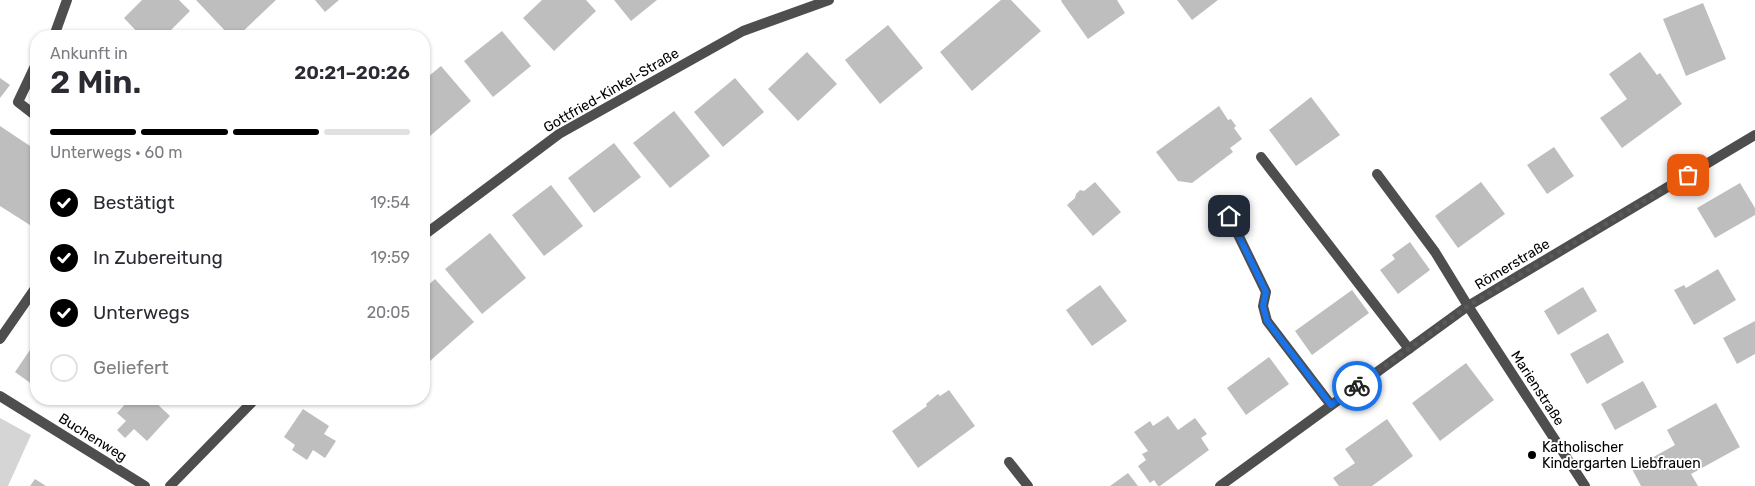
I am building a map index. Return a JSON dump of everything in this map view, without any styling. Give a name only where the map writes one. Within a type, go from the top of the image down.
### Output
[{"type":"street","points":[[56,30],[67,0]]},
{"type":"street","name":"Gottfried-Kinkel-Straße","points":[[430,231],[559,134],[743,30],[829,0]]},
{"type":"street","points":[[30,77],[18,102],[30,111]]},
{"type":"street","name":"Römerstraße","points":[[1220,486],[1468,306],[1755,135]]},
{"type":"street","points":[[1261,158],[1409,349]]},
{"type":"street","name":"Marienstraße","points":[[1378,174],[1435,252],[1585,486]]},
{"type":"street","points":[[1229,216],[1266,292],[1263,306],[1267,321],[1331,405]]},
{"type":"street","points":[[0,339],[30,296]]},
{"type":"street","name":"Buchenweg","points":[[0,396],[145,486]]},
{"type":"street","points":[[170,486],[249,405]]},
{"type":"street","points":[[1009,462],[1028,486]]},
{"type":"shaded area","points":[[0,418],[31,435],[8,486],[0,486]]},
{"type":"building","points":[[142,0],[179,0],[190,11],[171,30],[135,30],[124,18]]},
{"type":"building","points":[[196,0],[276,0],[244,30],[224,30]]},
{"type":"building","points":[[315,0],[339,0],[325,12]]},
{"type":"building","points":[[542,0],[586,0],[596,11],[554,51],[523,18]]},
{"type":"building","points":[[614,0],[657,0],[631,21]]},
{"type":"building","points":[[1001,0],[1011,0],[1041,31],[972,91],[940,52]]},
{"type":"building","points":[[1062,0],[1117,0],[1125,13],[1088,39]]},
{"type":"building","points":[[1177,0],[1218,0],[1192,20]]},
{"type":"building","points":[[1703,3],[1726,59],[1686,76],[1663,19]]},
{"type":"building","points":[[888,25],[923,68],[880,104],[845,60]]},
{"type":"building","points":[[502,31],[531,66],[493,97],[464,61]]},
{"type":"building","points":[[807,52],[837,84],[798,121],[768,89]]},
{"type":"building","points":[[1640,52],[1657,75],[1660,73],[1682,104],[1622,148],[1600,118],[1627,99],[1609,74]]},
{"type":"building","points":[[441,66],[471,101],[430,136],[430,75]]},
{"type":"building","points":[[0,78],[10,85],[0,98]]},
{"type":"building","points":[[735,78],[764,112],[723,147],[694,112]]},
{"type":"building","points":[[1311,97],[1340,135],[1296,166],[1269,130]]},
{"type":"building","points":[[1219,106],[1228,120],[1231,119],[1236,126],[1234,128],[1242,139],[1230,148],[1233,152],[1192,183],[1178,181],[1156,152]]},
{"type":"building","points":[[674,111],[710,156],[670,188],[633,143]]},
{"type":"building","points":[[0,126],[30,146],[30,225],[0,206]]},
{"type":"building","points":[[614,143],[641,177],[594,213],[568,178]]},
{"type":"building","points":[[1554,147],[1574,176],[1547,194],[1527,165]]},
{"type":"building","points":[[1095,182],[1121,212],[1093,236],[1067,205],[1080,190],[1084,191]]},
{"type":"building","points":[[1481,182],[1505,214],[1458,248],[1435,216]]},
{"type":"building","points":[[1740,183],[1755,208],[1755,215],[1715,238],[1697,208]]},
{"type":"building","points":[[551,185],[583,226],[544,256],[512,215]]},
{"type":"building","points":[[490,233],[526,278],[482,314],[445,269]]},
{"type":"building","points":[[1410,242],[1430,270],[1398,294],[1380,270],[1395,259],[1392,255]]},
{"type":"building","points":[[1718,269],[1736,300],[1694,325],[1674,290],[1684,285],[1686,288]]},
{"type":"building","points":[[435,279],[474,322],[430,361],[430,284]]},
{"type":"building","points":[[1100,285],[1127,321],[1092,346],[1066,310]]},
{"type":"building","points":[[1583,287],[1597,311],[1558,335],[1544,311]]},
{"type":"building","points":[[1352,290],[1369,313],[1312,355],[1295,331]]},
{"type":"building","points":[[1755,321],[1755,354],[1737,364],[1723,338]]},
{"type":"building","points":[[1608,333],[1624,362],[1587,384],[1570,354]]},
{"type":"building","points":[[30,350],[30,383],[15,372]]},
{"type":"building","points":[[1269,357],[1289,384],[1246,415],[1227,388]]},
{"type":"building","points":[[1466,363],[1494,400],[1440,441],[1412,403]]},
{"type":"building","points":[[1643,381],[1657,407],[1615,430],[1601,404]]},
{"type":"building","points":[[949,390],[975,426],[918,468],[892,431],[927,406],[926,404],[938,394],[940,396]]},
{"type":"building","points":[[1716,403],[1740,447],[1691,474],[1698,486],[1641,486],[1632,469],[1675,445],[1667,430]]},
{"type":"building","points":[[124,405],[158,405],[170,416],[147,441],[134,429],[125,438],[117,430],[126,421],[117,413]]},
{"type":"building","points":[[303,409],[329,426],[324,434],[336,441],[325,458],[313,450],[307,460],[292,450],[295,445],[284,437]]},
{"type":"building","points":[[1168,416],[1178,430],[1195,418],[1207,434],[1201,438],[1209,450],[1158,486],[1154,480],[1150,483],[1138,466],[1146,460],[1142,454],[1148,451],[1134,432],[1150,421],[1153,426]]},
{"type":"building","points":[[1387,419],[1413,456],[1372,486],[1339,486],[1333,478],[1355,463],[1345,449]]},
{"type":"building","points":[[1128,473],[1138,486],[1110,486]]},
{"type":"building","points":[[35,479],[46,486],[30,486]]},
{"type":"way so far","points":[[1357,386],[1468,306],[1688,175]]},
{"type":"place","name":"Katholischer Kindergarten Liebfrauen","points":[[1532,455]]},
{"type":"route","points":[[1229,216],[1266,292],[1263,306],[1267,321],[1331,405],[1357,386]]}]
